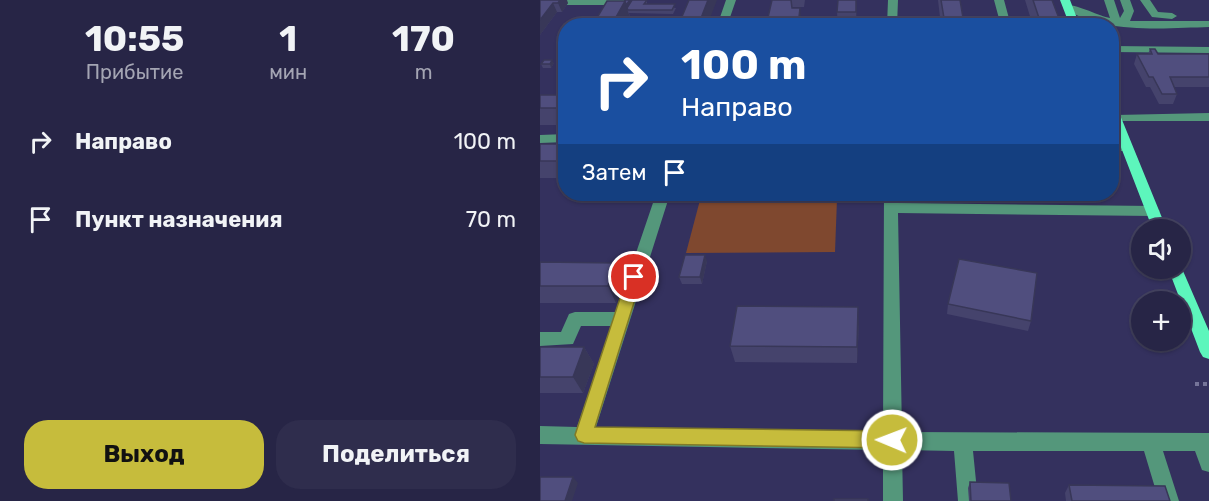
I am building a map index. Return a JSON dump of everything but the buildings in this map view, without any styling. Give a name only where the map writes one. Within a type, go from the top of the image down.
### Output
[{"type":"main road","points":[[1066,3],[1073,18]]},
{"type":"main road","points":[[1119,128],[1156,219]]},
{"type":"main road","points":[[1180,279],[1204,330],[1209,352]]},
{"type":"street","points":[[725,18],[731,0]]},
{"type":"street","points":[[892,18],[893,0]]},
{"type":"street","points":[[999,0],[1004,18]]},
{"type":"street","points":[[1109,0],[1114,18]]},
{"type":"street","points":[[1125,0],[1129,11],[1126,19]]},
{"type":"street","points":[[1144,0],[1155,15],[1209,20]]},
{"type":"street","points":[[540,2],[621,2]]},
{"type":"street","points":[[1066,3],[1086,16],[1094,18]]},
{"type":"street","points":[[1119,21],[1126,19],[1209,20]]},
{"type":"street","points":[[1119,23],[1209,20]]},
{"type":"street","points":[[1119,49],[1209,50]]},
{"type":"street","points":[[1119,114],[1209,117]]},
{"type":"street","points":[[540,139],[558,138]]},
{"type":"street","points":[[1119,147],[1126,147]]},
{"type":"street","points":[[540,151],[558,151]]},
{"type":"street","points":[[584,435],[620,319],[661,201]]},
{"type":"street","points":[[893,501],[891,201],[1153,212]]},
{"type":"street","points":[[540,339],[567,339],[575,319],[620,319]]},
{"type":"street","points":[[540,435],[1205,442],[1209,463]]},
{"type":"street","points":[[963,441],[968,501]]},
{"type":"street","points":[[1151,442],[1169,501]]},
{"type":"path","points":[[1195,384],[1209,384]]},
{"type":"shaded area","points":[[700,201],[837,201],[835,252],[686,253]]},
{"type":"route","points":[[634,277],[584,435],[892,440]]}]
